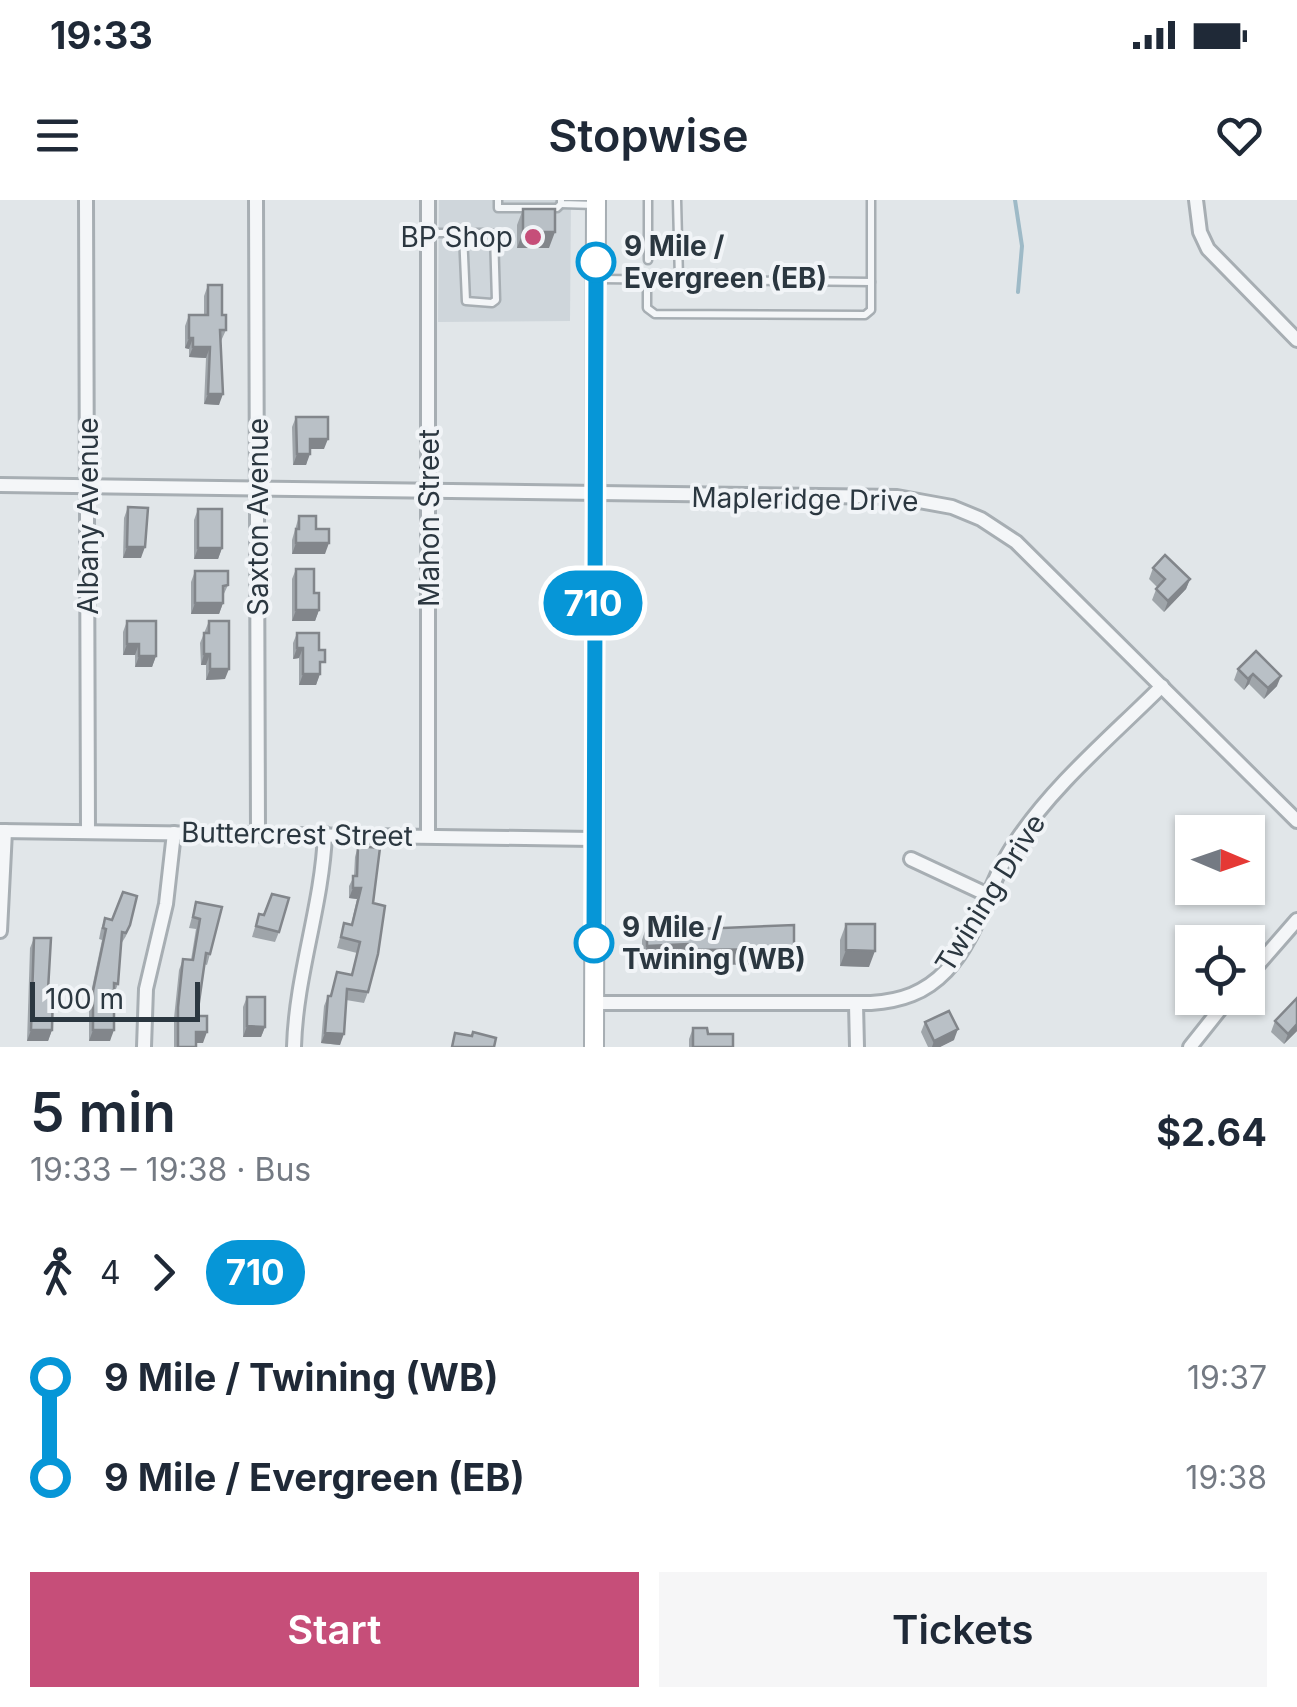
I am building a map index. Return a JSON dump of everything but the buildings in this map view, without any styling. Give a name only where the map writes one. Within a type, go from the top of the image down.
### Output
[{"type":"main road","points":[[594,1047],[596,203]]},
{"type":"street","name":"Albany Avenue","points":[[86,200],[88,832]]},
{"type":"street","name":"Saxton Avenue","points":[[256,200],[258,833]]},
{"type":"street","name":"Mahon Street","points":[[428,200],[428,836]]},
{"type":"street","points":[[1196,200],[1200,232],[1208,250],[1297,340]]},
{"type":"street","name":"Mapleridge Drive","points":[[0,486],[876,497],[918,499],[952,507],[981,519],[1016,542],[1297,821]]},
{"type":"street","name":"Twining Drive","points":[[594,1003],[856,1004],[900,1000],[935,982],[958,955],[1024,830],[1162,686]]},
{"type":"street","points":[[0,931],[2,831]]},
{"type":"street","name":"Buttercrest Street","points":[[2,831],[593,839]]},
{"type":"street","points":[[144,1047],[146,989],[168,893],[174,833]]},
{"type":"street","points":[[294,1047],[299,981],[320,891],[324,834]]},
{"type":"street","points":[[912,859],[988,895]]},
{"type":"street","points":[[1265,957],[1297,920]]},
{"type":"street","points":[[856,1004],[857,1047]]},
{"type":"street","points":[[1190,1047],[1215,1015]]},
{"type":"lane","points":[[498,200],[498,208],[557,208],[561,202],[596,203]]},
{"type":"lane","points":[[648,200],[648,260]]},
{"type":"lane","points":[[677,200],[679,280]]},
{"type":"lane","points":[[647,280],[646,308],[655,314],[865,314],[871,310],[871,200]]},
{"type":"lane","points":[[428,233],[463,233],[490,233],[496,237],[496,300],[492,303],[466,300],[463,233]]},
{"type":"lane","points":[[596,280],[871,282]]},
{"type":"shaded area","points":[[439,200],[571,200],[570,321],[438,322]]},
{"type":"waterway","points":[[1015,200],[1022,246],[1018,292]]},
{"type":"bus line","name":"710","points":[[594,943],[596,262]]},
{"type":"place","name":"BP Shop","points":[[533,237]]},
{"type":"place","name":"9 Mile / Evergreen (EB)","points":[[596,262]]},
{"type":"place","name":"9 Mile / Twining (WB)","points":[[594,943]]}]
